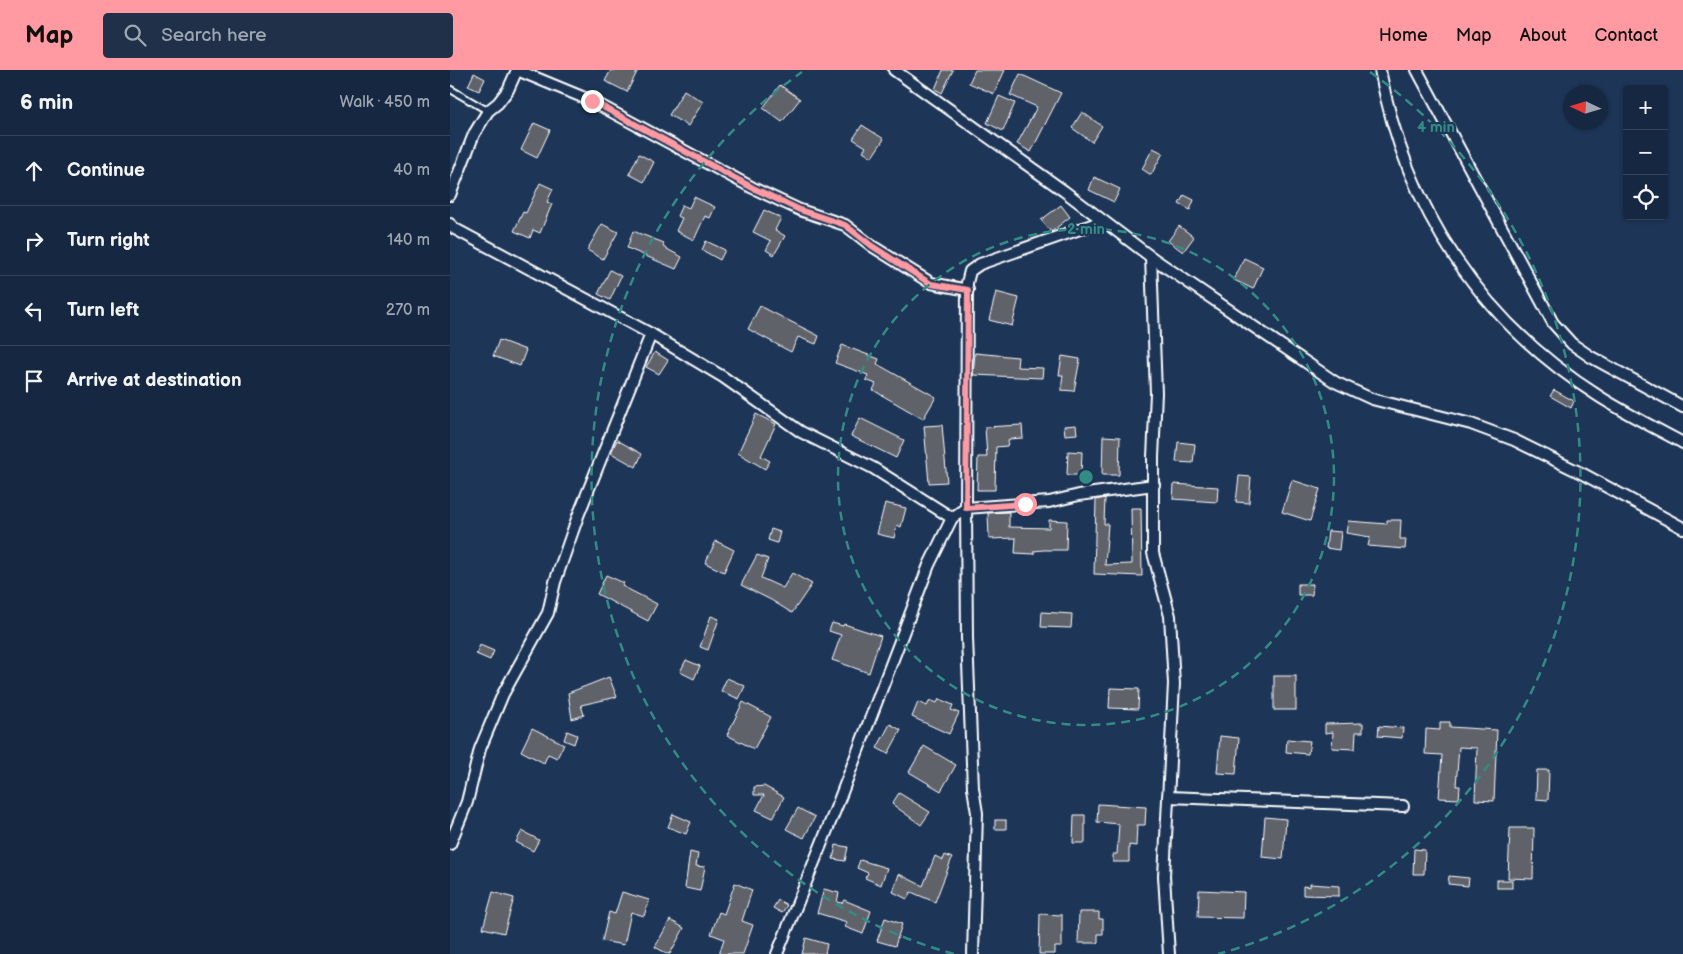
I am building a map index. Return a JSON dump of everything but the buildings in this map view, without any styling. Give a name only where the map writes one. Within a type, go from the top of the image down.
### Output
[{"type":"street","points":[[450,195],[474,134],[488,111],[498,103],[508,90],[517,70],[592,101],[753,188],[800,210],[845,225],[872,246],[931,284],[968,290]]},
{"type":"street","points":[[894,70],[1151,257],[1335,382],[1372,398],[1471,424],[1514,440],[1583,474],[1683,528]]},
{"type":"street","points":[[1380,70],[1395,132],[1413,182],[1446,247],[1471,281],[1494,308],[1551,362],[1600,397],[1683,444]]},
{"type":"street","points":[[1417,70],[1553,323],[1572,344],[1591,357],[1683,407]]},
{"type":"street","points":[[973,954],[977,813],[973,788],[967,638],[966,508],[968,290],[970,271],[980,264],[1103,221]]},
{"type":"street","points":[[450,224],[455,229],[651,334],[723,377],[801,432],[873,468],[952,518]]},
{"type":"street","points":[[1151,257],[1156,393],[1153,457],[1153,553],[1170,616],[1173,665],[1173,719],[1164,876],[1169,954]]},
{"type":"street","points":[[450,844],[467,802],[480,749],[503,694],[548,613],[555,582],[578,516],[651,334]]},
{"type":"street","points":[[777,954],[838,803],[929,565],[952,518],[966,508],[1049,502],[1073,496],[1154,485]]},
{"type":"street","points":[[1168,797],[1403,806]]},
{"type":"lane","points":[[450,89],[488,111]]},
{"type":"route","points":[[592,101],[753,188],[800,210],[845,225],[872,246],[931,284],[968,290],[966,508],[1025,504]]}]
